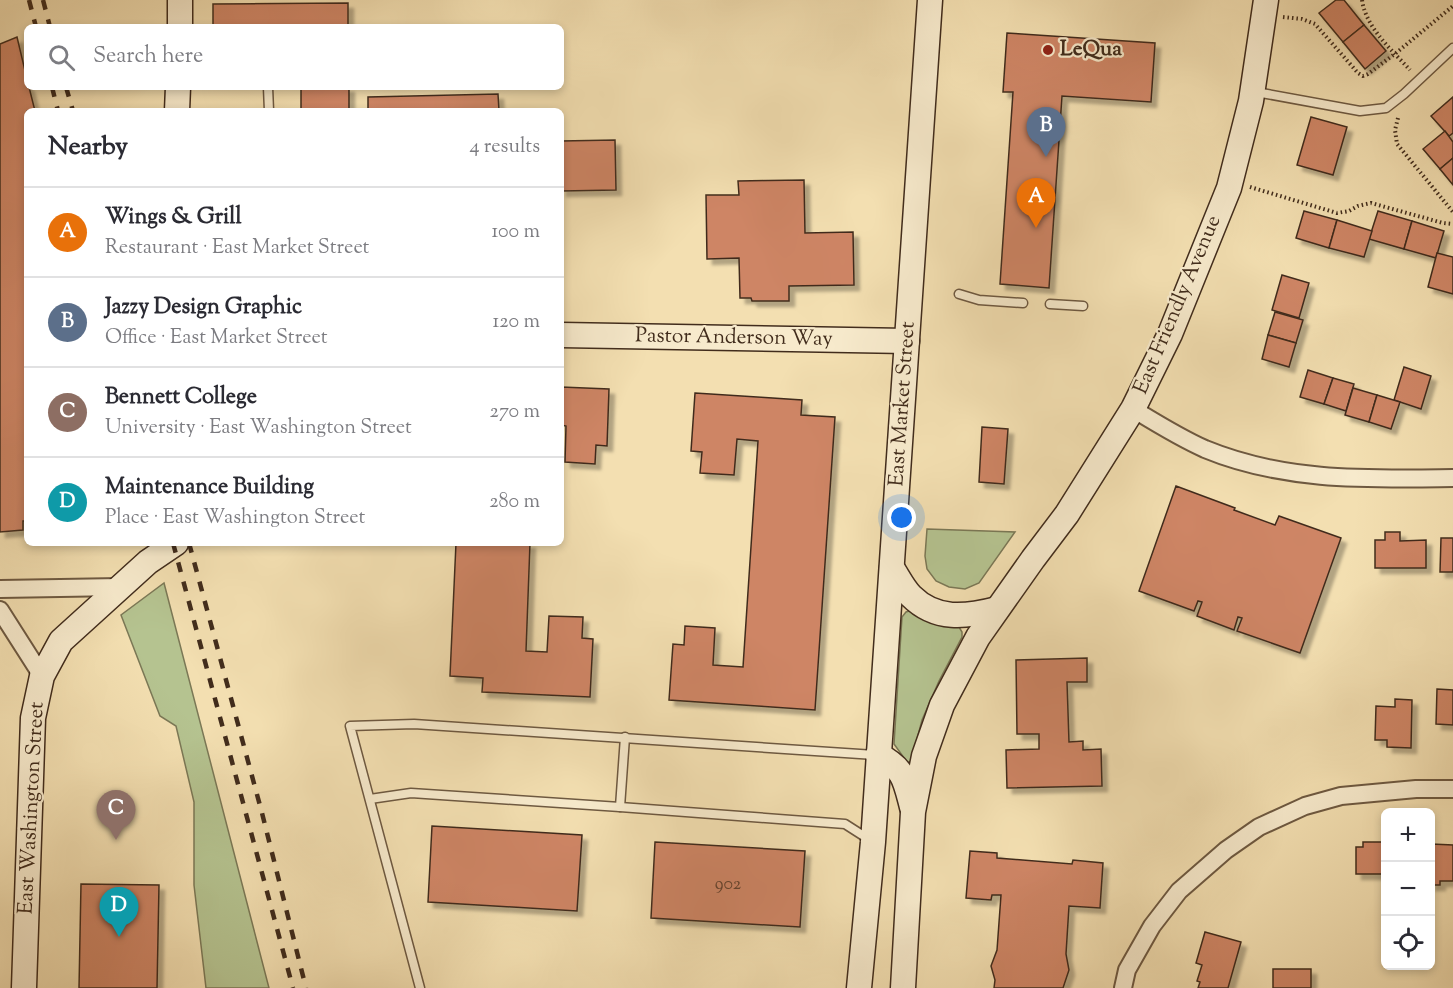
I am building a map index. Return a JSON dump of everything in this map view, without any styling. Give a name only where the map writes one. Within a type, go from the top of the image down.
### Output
[{"type":"main road","points":[[180,0],[180,24]]},
{"type":"main road","name":"East Market Street","points":[[859,988],[873,842],[930,0]]},
{"type":"main road","name":"East Friendly Avenue","points":[[997,609],[1067,514],[1133,409],[1170,334],[1230,181],[1252,92],[1265,8]]},
{"type":"main road","points":[[177,108],[178,90]]},
{"type":"main road","name":"Pastor Anderson Way","points":[[564,335],[908,341]]},
{"type":"main road","name":"East Washington Street","points":[[24,988],[33,718],[42,676],[61,640],[148,562],[172,546]]},
{"type":"main road","points":[[892,568],[911,596],[927,608],[950,615],[972,615],[997,609]]},
{"type":"main road","points":[[903,988],[913,812],[924,756],[942,705],[978,637],[997,609]]},
{"type":"main road","points":[[879,755],[897,767],[906,783],[913,812]]},
{"type":"street","points":[[1133,409],[1203,448],[1271,470],[1353,479],[1453,478]]},
{"type":"street","points":[[0,589],[120,587]]},
{"type":"street","points":[[0,610],[42,676]]},
{"type":"street","points":[[1122,988],[1127,970],[1152,926],[1179,891],[1226,850],[1259,827],[1305,806],[1341,796],[1416,789],[1453,789]]},
{"type":"lane","points":[[1252,92],[1360,111],[1386,108],[1453,48]]},
{"type":"lane","points":[[268,90],[269,108]]},
{"type":"lane","points":[[959,294],[979,300],[1023,303]]},
{"type":"lane","points":[[1050,304],[1083,306]]},
{"type":"lane","points":[[420,988],[350,726],[414,724],[879,755]]},
{"type":"lane","points":[[620,807],[625,737]]},
{"type":"lane","points":[[370,800],[411,793],[845,824],[873,842]]},
{"type":"path","points":[[1362,0],[1367,17],[1380,36],[1419,80]]},
{"type":"path","points":[[1265,8],[1315,24],[1363,76],[1396,54],[1453,6]]},
{"type":"path","points":[[1401,96],[1395,130],[1397,144],[1453,212]]},
{"type":"path","points":[[1230,181],[1337,213],[1371,203],[1443,224],[1453,224]]},
{"type":"green space","points":[[927,529],[1015,532],[979,583],[965,589],[949,587],[936,581],[927,569],[925,556]]},
{"type":"green space","points":[[164,583],[269,988],[206,988],[194,885],[194,802],[176,726],[160,716],[121,615]]},
{"type":"green space","points":[[913,610],[943,625],[959,627],[962,637],[922,720],[911,762],[907,762],[894,744],[902,617],[906,612]]},
{"type":"building","points":[[1336,0],[1344,0],[1364,25],[1343,42],[1319,13]]},
{"type":"building","points":[[348,3],[348,24],[213,24],[213,4]]},
{"type":"building","points":[[1364,25],[1386,51],[1365,69],[1343,42]]},
{"type":"building","points":[[1007,33],[1155,43],[1151,102],[1062,96],[1049,288],[1000,284],[1013,92],[1003,92]]},
{"type":"building","points":[[17,37],[24,66],[24,90],[30,90],[34,108],[24,108],[24,521],[23,530],[0,532],[0,44]]},
{"type":"building","points":[[301,90],[349,90],[349,108],[301,108]]},
{"type":"building","points":[[498,94],[499,108],[368,108],[368,97]]},
{"type":"building","points":[[1453,97],[1453,133],[1449,136],[1431,116]]},
{"type":"building","points":[[1311,117],[1347,127],[1333,175],[1297,165]]},
{"type":"building","points":[[1445,131],[1453,142],[1453,158],[1440,169],[1423,149]]},
{"type":"building","points":[[615,140],[616,190],[564,191],[564,141]]},
{"type":"building","points":[[1453,158],[1453,185],[1440,169]]},
{"type":"building","points":[[804,180],[805,233],[853,232],[854,285],[789,286],[789,301],[752,301],[751,298],[740,298],[739,258],[707,259],[706,195],[739,195],[738,181]]},
{"type":"building","points":[[1304,211],[1337,220],[1329,248],[1296,238]]},
{"type":"building","points":[[1378,211],[1412,221],[1404,249],[1369,239]]},
{"type":"building","points":[[1337,220],[1372,231],[1364,257],[1329,248]]},
{"type":"building","points":[[1412,221],[1444,231],[1436,258],[1404,249]]},
{"type":"building","points":[[1437,253],[1453,257],[1453,294],[1428,287]]},
{"type":"building","points":[[1282,275],[1309,283],[1299,318],[1272,310]]},
{"type":"building","points":[[1275,312],[1303,320],[1296,343],[1268,335]]},
{"type":"building","points":[[1268,335],[1296,343],[1289,367],[1262,359]]},
{"type":"building","points":[[1404,367],[1431,376],[1421,409],[1394,400]]},
{"type":"building","points":[[1308,370],[1333,378],[1324,404],[1300,397]]},
{"type":"building","points":[[1333,378],[1354,384],[1346,411],[1324,404]]},
{"type":"building","points":[[564,387],[609,389],[607,446],[596,445],[595,464],[565,462],[566,426],[564,426]]},
{"type":"building","points":[[1353,388],[1377,395],[1369,422],[1345,415]]},
{"type":"building","points":[[695,393],[802,400],[801,415],[835,417],[815,710],[669,700],[673,644],[684,645],[685,626],[715,628],[713,665],[743,667],[758,441],[737,439],[734,475],[700,473],[702,452],[691,451]]},
{"type":"building","points":[[1377,395],[1400,402],[1391,429],[1369,422]]},
{"type":"building","points":[[982,427],[1008,429],[1004,484],[979,482]]},
{"type":"building","points":[[1176,486],[1275,525],[1279,516],[1341,538],[1300,653],[1237,631],[1242,618],[1238,617],[1234,630],[1197,616],[1202,602],[1198,601],[1194,611],[1139,591]]},
{"type":"building","points":[[1385,532],[1400,532],[1400,541],[1426,540],[1426,568],[1375,568],[1375,540],[1385,540]]},
{"type":"building","points":[[1441,538],[1453,538],[1453,572],[1440,572]]},
{"type":"building","points":[[456,546],[530,546],[526,651],[547,652],[549,616],[583,617],[582,638],[593,639],[590,697],[482,692],[483,678],[450,676]]},
{"type":"building","points":[[1087,658],[1087,682],[1067,682],[1069,742],[1083,741],[1083,750],[1101,749],[1102,786],[1007,788],[1006,750],[1039,749],[1039,734],[1017,734],[1016,660]]},
{"type":"building","points":[[1437,689],[1453,690],[1453,725],[1436,724]]},
{"type":"building","points":[[1395,699],[1412,700],[1411,748],[1387,747],[1387,740],[1375,740],[1376,706],[1395,707]]},
{"type":"building","points":[[432,826],[582,835],[577,911],[428,902]]},
{"type":"building","points":[[655,842],[805,851],[800,927],[651,918]]},
{"type":"building","points":[[1363,842],[1381,842],[1381,874],[1356,874],[1356,847],[1363,847]]},
{"type":"building","points":[[1435,844],[1453,845],[1453,881],[1440,881],[1440,885],[1435,885]]},
{"type":"building","points":[[970,851],[997,853],[997,858],[1072,864],[1073,860],[1103,863],[1100,908],[1069,906],[1066,954],[1069,970],[1063,988],[994,988],[995,980],[991,966],[997,950],[1001,895],[992,895],[991,900],[966,898]]},
{"type":"building","points":[[81,884],[159,885],[157,988],[79,988]]},
{"type":"building","points":[[1205,932],[1241,942],[1228,988],[1198,988],[1200,982],[1197,981],[1202,965],[1196,963]]},
{"type":"building","points":[[1273,969],[1311,969],[1311,988],[1273,988]]},
{"type":"railway","points":[[29,0],[35,24]]},
{"type":"railway","points":[[43,0],[49,24]]},
{"type":"railway","points":[[53,90],[57,108]]},
{"type":"railway","points":[[67,90],[72,108]]},
{"type":"railway","points":[[174,546],[293,988]]},
{"type":"railway","points":[[190,546],[262,813],[306,988]]},
{"type":"place","name":"LeQua","points":[[1048,50]]},
{"type":"place","name":"Jazzy Design Graphic","points":[[1046,157]]},
{"type":"place","name":"Wings & Grill","points":[[1036,228]]},
{"type":"place","name":"Bennett College","points":[[116,840]]},
{"type":"place","name":"Maintenance Building","points":[[119,937]]}]
